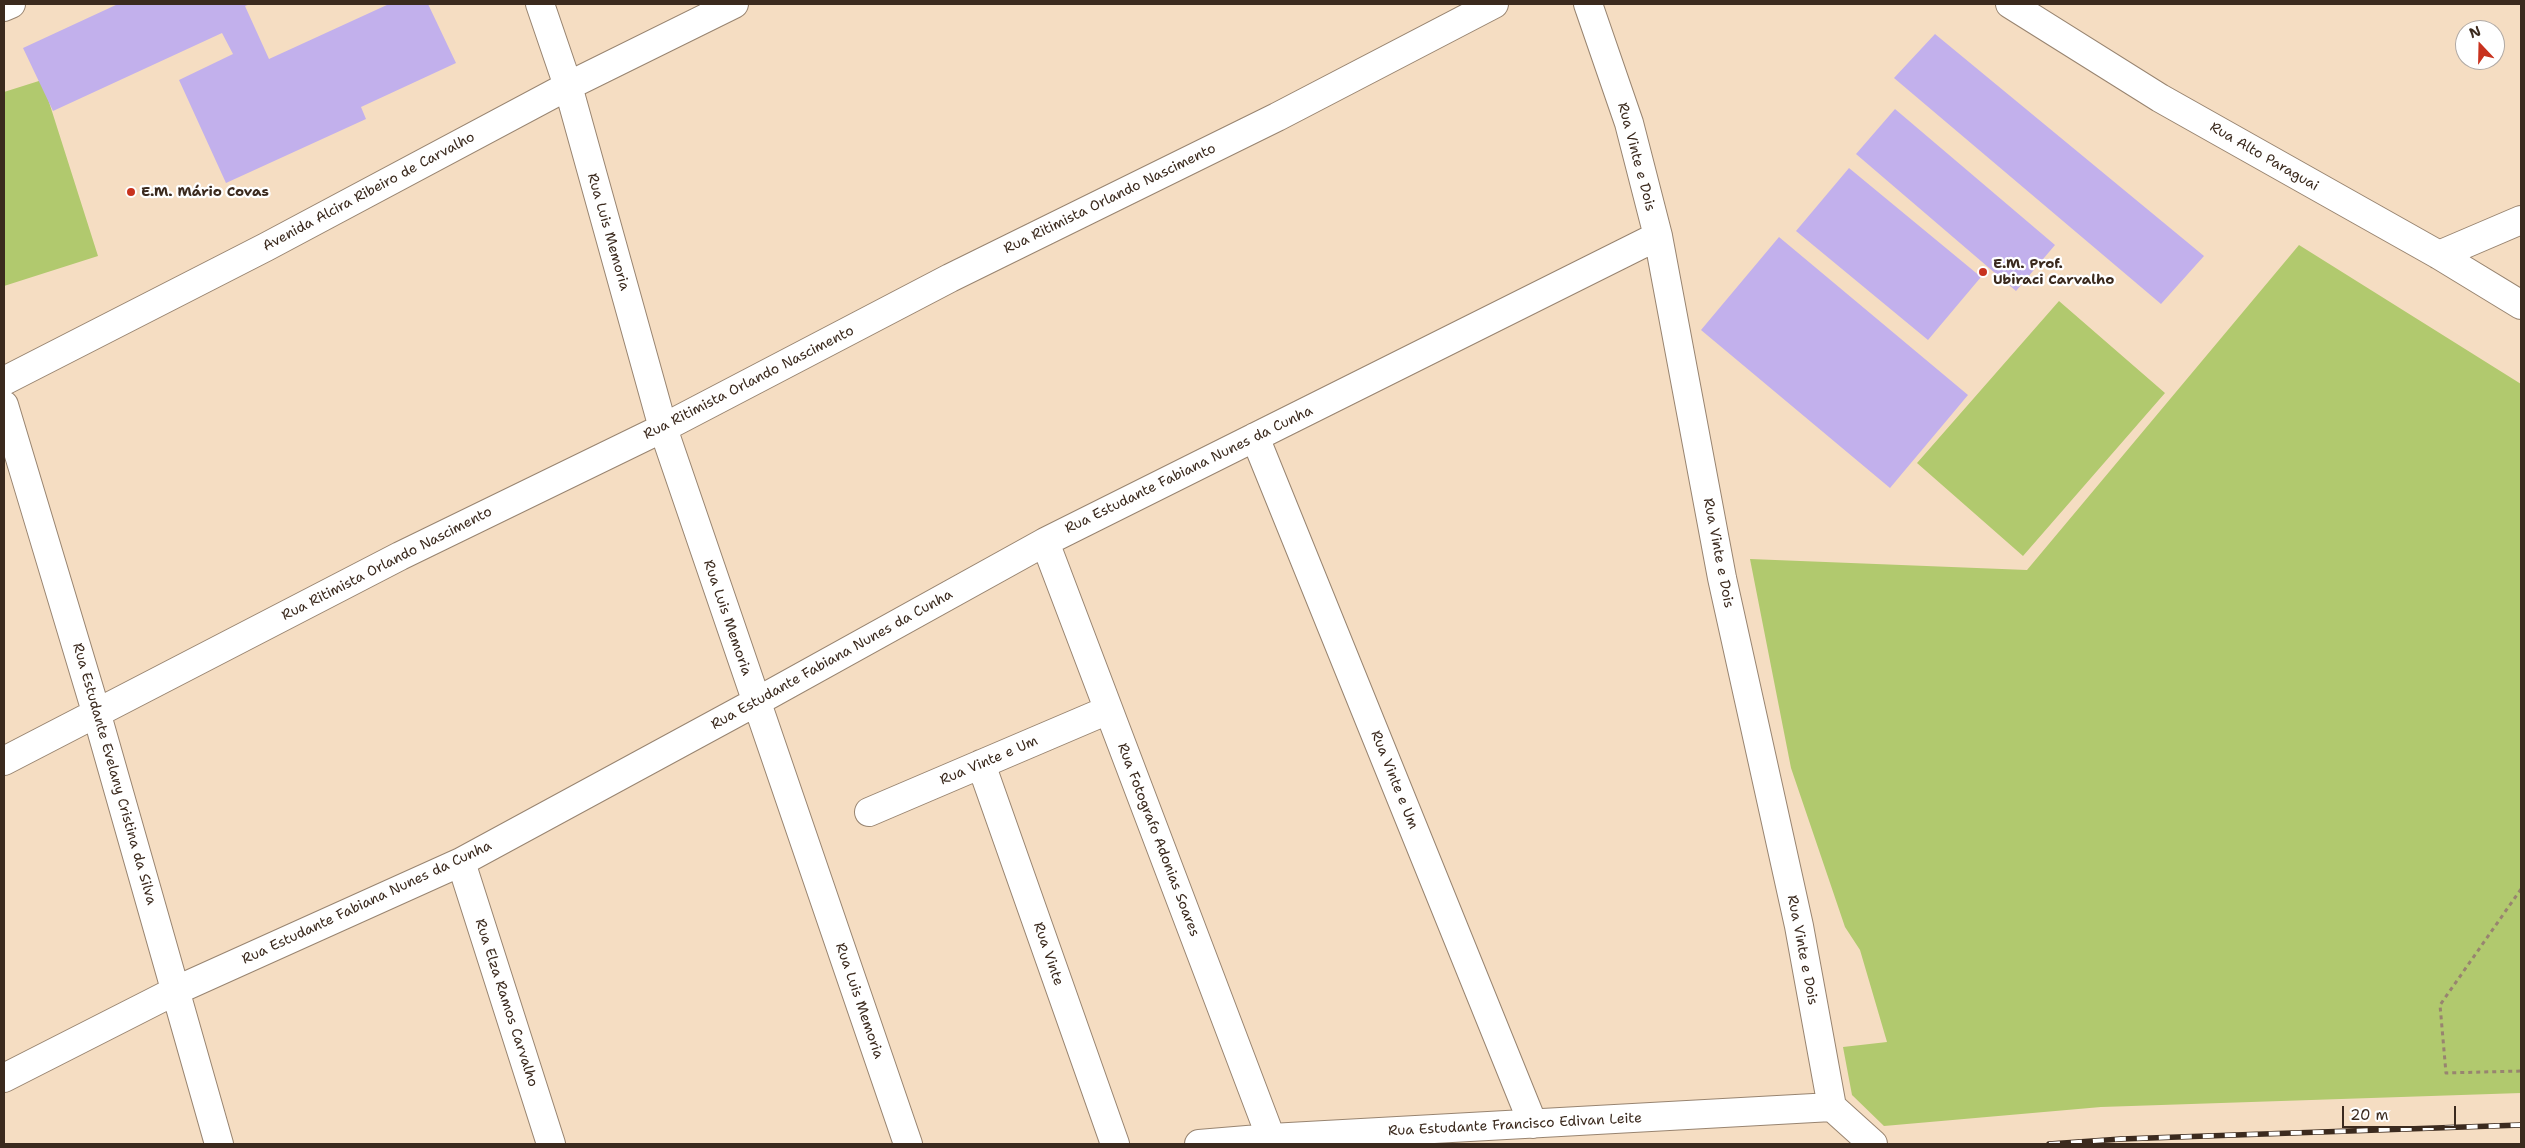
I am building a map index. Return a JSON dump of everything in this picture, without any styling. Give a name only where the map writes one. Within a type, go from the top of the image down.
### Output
[{"type":"street","points":[[4,7],[11,4]]},
{"type":"street","name":"Rua Luis Memoria","points":[[540,4],[568,86],[663,428],[908,1144]]},
{"type":"street","name":"Avenida Alcira Ribeiro de Carvalho","points":[[4,381],[266,248],[568,86],[734,4]]},
{"type":"street","name":"Rua Ritimista Orlando Nascimento","points":[[4,761],[97,715],[400,556],[663,428],[950,278],[1277,117],[1494,4]]},
{"type":"street","name":"Rua Vinte e Dois","points":[[1588,4],[1629,123],[1658,236],[1722,578],[1798,926],[1832,1107]]},
{"type":"street","name":"Rua Alto Paraguai","points":[[2010,4],[2160,98],[2439,255],[2521,305]]},
{"type":"street","points":[[2439,255],[2521,220]]},
{"type":"street","name":"Rua Estudante Fabiana Nunes da Cunha","points":[[4,1078],[177,990],[461,862],[756,702],[1044,542],[1658,236]]},
{"type":"street","name":"Rua Estudante Evelany Cristina da Silva","points":[[4,405],[97,715],[177,990],[219,1144]]},
{"type":"street","name":"Rua Vinte e Um","points":[[1255,437],[1533,1124]]},
{"type":"street","name":"Rua Fotografo Adonias Soares","points":[[1044,542],[1270,1138]]},
{"type":"street","name":"Rua Vinte e Um","points":[[869,812],[1108,710]]},
{"type":"street","name":"Rua Vinte","points":[[981,764],[1115,1144]]},
{"type":"street","name":"Rua Elza Ramos Carvalho","points":[[461,862],[551,1144]]},
{"type":"street","points":[[1832,1107],[1873,1144]]},
{"type":"street","name":"Rua Estudante Francisco Edivan Leite","points":[[1199,1144],[1270,1138],[1832,1107]]},
{"type":"path","points":[[2521,889],[2440,1004],[2446,1074],[2521,1071]]},
{"type":"green space","points":[[42,80],[98,256],[4,286],[4,92]]},
{"type":"green space","points":[[2299,245],[2521,384],[2521,1093],[2101,1107],[1884,1126],[1852,1095],[1843,1047],[1887,1042],[1860,950],[1845,927],[1791,768],[1750,559],[2027,570]]},
{"type":"green space","points":[[2059,301],[2165,393],[2023,556],[1917,463]]},
{"type":"building","points":[[118,4],[250,4],[245,6],[269,59],[389,4],[428,4],[456,63],[361,107],[366,119],[226,183],[179,80],[233,54],[222,33],[53,111],[23,48]]},
{"type":"building","points":[[1935,34],[2204,256],[2161,304],[1894,78]]},
{"type":"building","points":[[1895,109],[2055,245],[2016,291],[1856,154]]},
{"type":"building","points":[[1849,168],[1981,277],[1928,340],[1796,231]]},
{"type":"building","points":[[1779,237],[1968,395],[1890,488],[1701,330]]},
{"type":"railway","points":[[2049,1144],[2121,1139],[2521,1125]]},
{"type":"place","name":"E.M. Mário Covas","points":[[131,192]]},
{"type":"place","name":"E.M. Prof. Ubiraci Carvalho","points":[[1983,272]]}]
